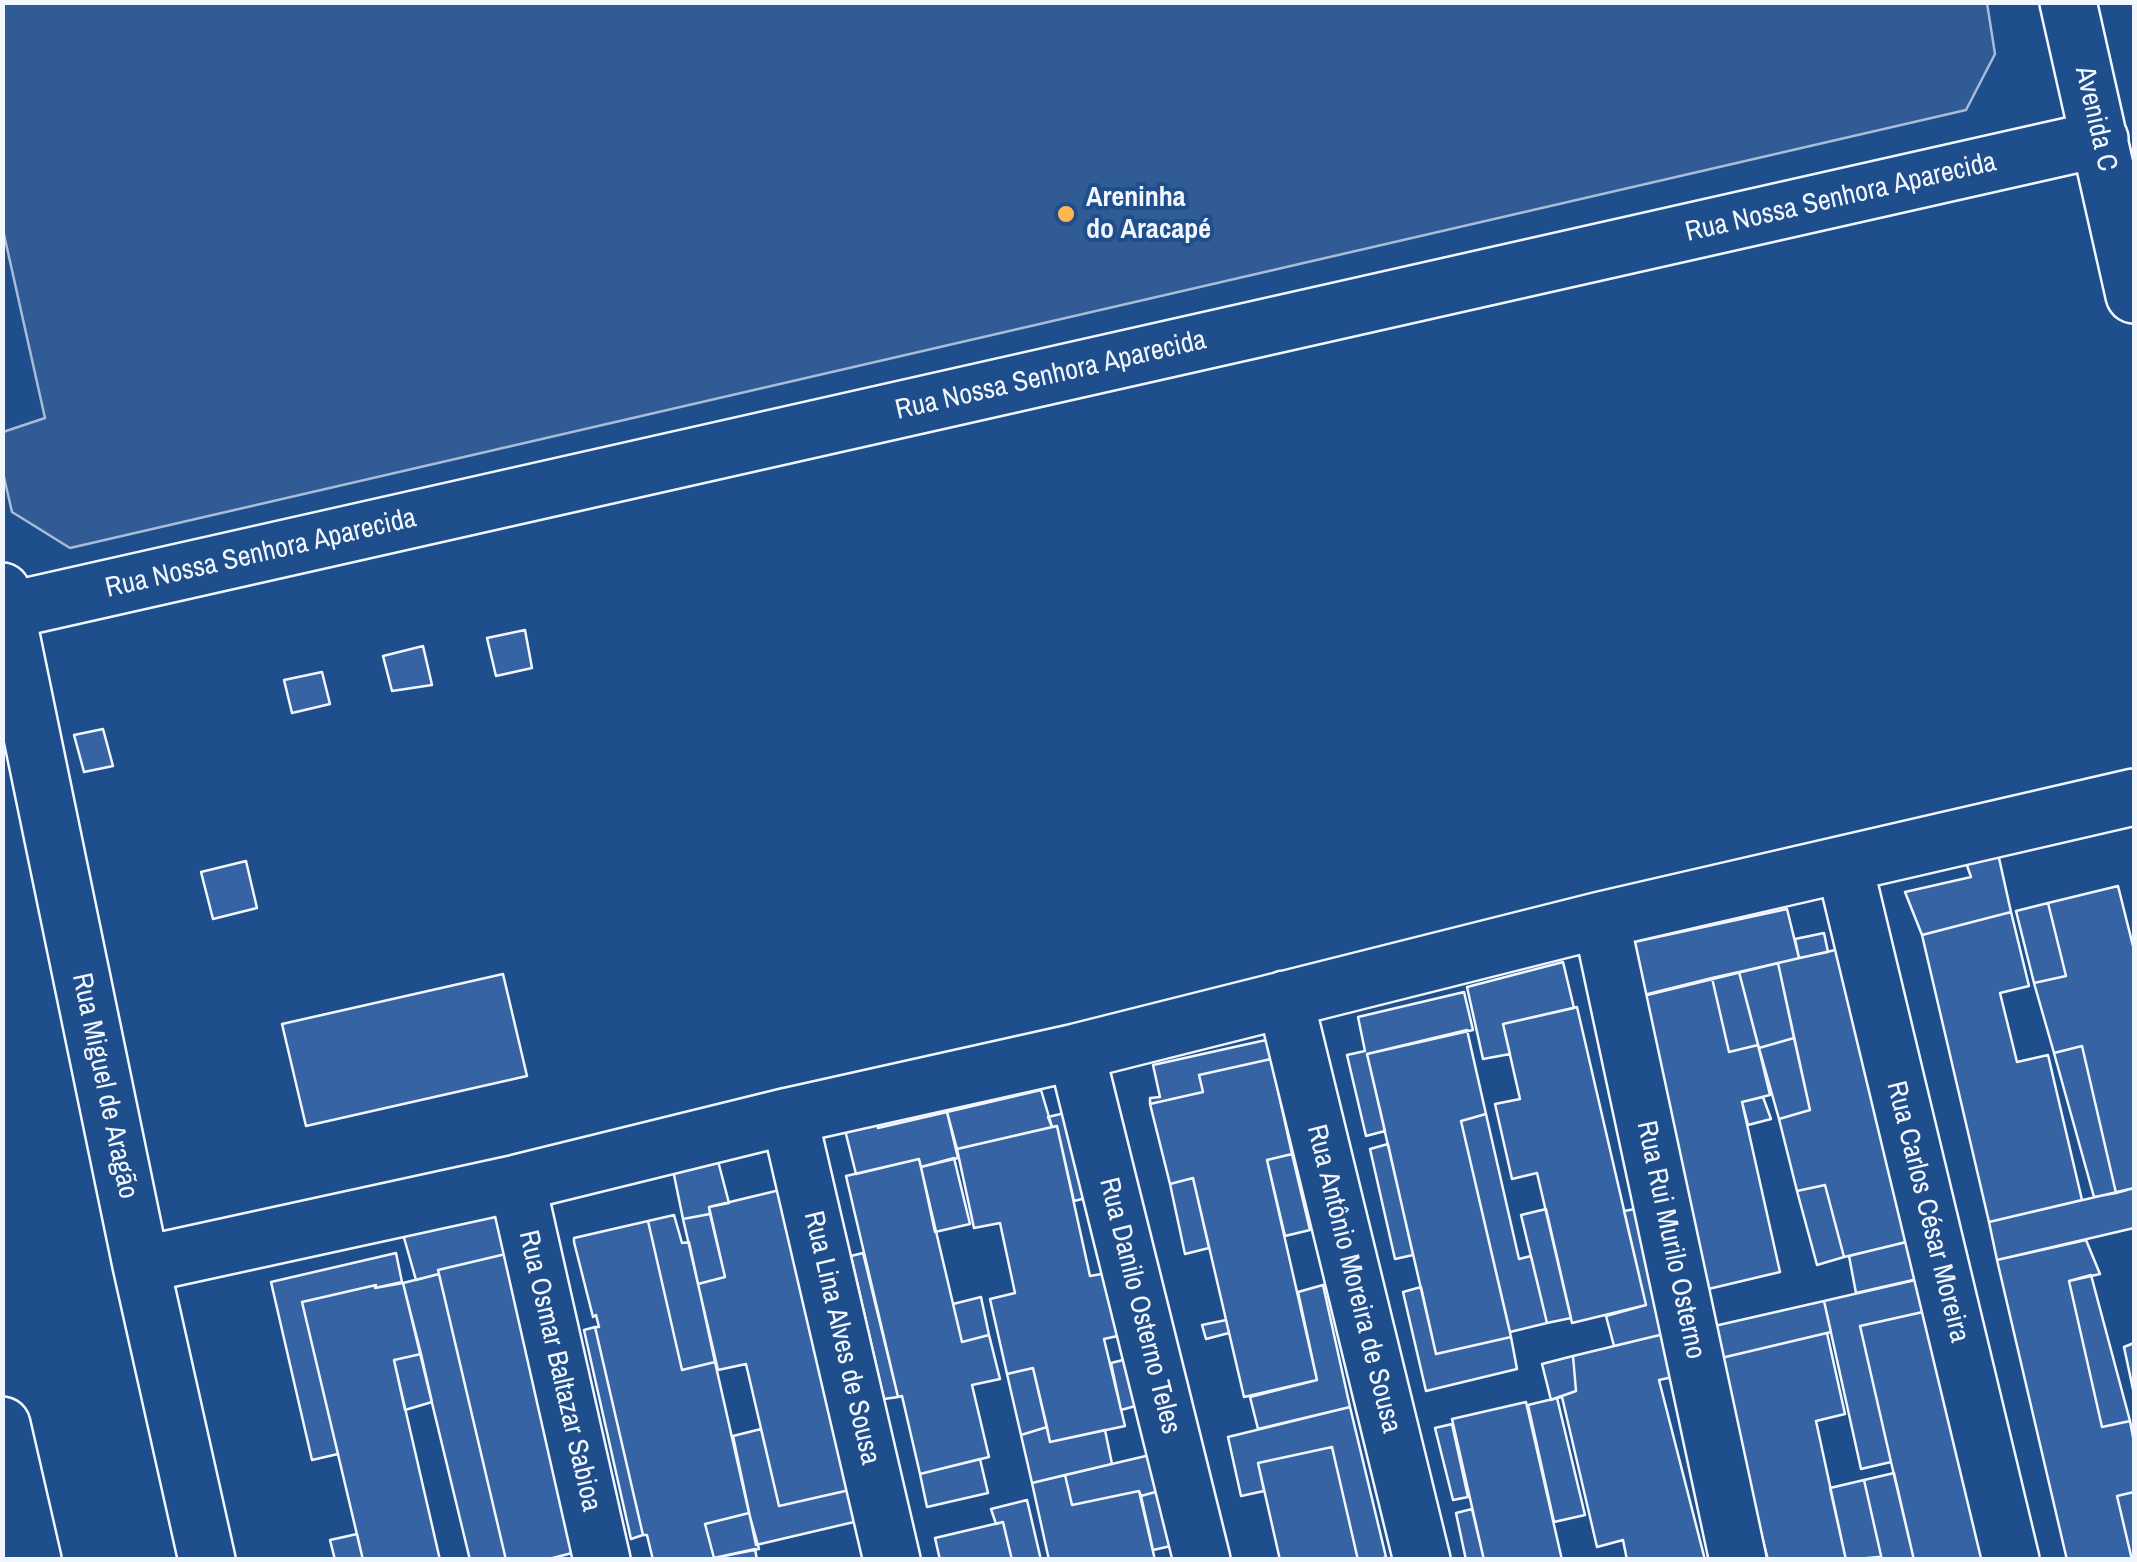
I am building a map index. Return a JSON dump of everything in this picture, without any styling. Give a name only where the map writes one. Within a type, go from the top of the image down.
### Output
[{"type":"street","name":"Avenida C","points":[[2068,2],[2134,295]]},
{"type":"street","name":"Rua Nossa Senhora Aparecida","points":[[4,605],[2100,140]]},
{"type":"street","name":"Rua Miguel de Aragão","points":[[4,605],[141,1265],[207,1560]]},
{"type":"street","points":[[141,1265],[517,1183],[789,1116],[1076,1052],[1601,920],[2134,797]]},
{"type":"street","name":"Rua Carlos César Moreira","points":[[1844,864],[2010,1560]]},
{"type":"street","name":"Rua Rui Murilo Osterno","points":[[1601,920],[1738,1560]]},
{"type":"street","name":"Rua Antônio Moreira de Sousa","points":[[1285,999],[1422,1560]]},
{"type":"street","name":"Rua Danilo Osterno Teles","points":[[1076,1052],[1202,1560]]},
{"type":"street","name":"Rua Lina Alves de Sousa","points":[[789,1116],[892,1560]]},
{"type":"street","name":"Rua Osmar Baltazar Sabioa","points":[[517,1183],[602,1560]]},
{"type":"street","points":[[2,1425],[32,1560]]},
{"type":"shaded area","points":[[3,3],[1987,3],[1995,54],[1966,110],[70,548],[12,512],[3,473],[3,432],[45,418],[3,230]]},
{"type":"building","points":[[525,630],[532,668],[496,676],[487,638]]},
{"type":"building","points":[[423,646],[432,685],[392,691],[383,656]]},
{"type":"building","points":[[322,672],[330,704],[292,713],[284,680]]},
{"type":"building","points":[[103,729],[113,766],[84,772],[74,735]]},
{"type":"building","points":[[1997,849],[2011,912],[1922,935],[1905,892],[1971,877],[1964,857]]},
{"type":"building","points":[[246,861],[257,908],[213,919],[201,872]]},
{"type":"building","points":[[2118,886],[2134,950],[2134,1188],[2116,1193],[2082,1046],[2054,1053],[2034,983],[2066,976],[2048,903]]},
{"type":"building","points":[[2048,903],[2066,976],[2034,983],[2016,911]]},
{"type":"building","points":[[1787,909],[1799,958],[1635,998],[1625,944]]},
{"type":"building","points":[[2011,912],[2029,986],[2000,993],[2017,1062],[2048,1055],[2082,1200],[1989,1222],[1922,935]]},
{"type":"building","points":[[1824,933],[1828,952],[1799,958],[1795,939]]},
{"type":"building","points":[[1844,948],[1915,1240],[1844,1257],[1825,1185],[1797,1191],[1779,1119],[1810,1110],[1778,963]]},
{"type":"building","points":[[1563,962],[1574,1008],[1503,1024],[1510,1054],[1483,1059],[1467,987]]},
{"type":"building","points":[[1778,963],[1794,1038],[1759,1048],[1739,972]]},
{"type":"building","points":[[1739,972],[1758,1045],[1729,1052],[1712,978]]},
{"type":"building","points":[[503,974],[527,1076],[306,1126],[282,1024]]},
{"type":"building","points":[[1712,978],[1729,1052],[1758,1045],[1770,1095],[1742,1102],[1780,1272],[1700,1291],[1628,999]]},
{"type":"building","points":[[1464,992],[1473,1030],[1367,1054],[1385,1131],[1366,1136],[1347,1055],[1365,1051],[1358,1017]]},
{"type":"building","points":[[1577,1007],[1646,1305],[1572,1323],[1537,1173],[1512,1179],[1495,1104],[1520,1099],[1503,1024]]},
{"type":"building","points":[[1467,1030],[1486,1114],[1461,1121],[1511,1337],[1436,1354],[1367,1054]]},
{"type":"building","points":[[1794,1038],[1810,1110],[1779,1119],[1759,1048]]},
{"type":"building","points":[[1266,1040],[1271,1059],[1199,1075],[1203,1092],[1150,1104],[1150,1098],[1160,1097],[1153,1065]]},
{"type":"building","points":[[2082,1046],[2116,1193],[2094,1197],[2054,1053]]},
{"type":"building","points":[[1271,1059],[1292,1154],[1267,1160],[1317,1380],[1244,1397],[1193,1178],[1170,1184],[1150,1104],[1203,1092],[1199,1075]]},
{"type":"building","points":[[1041,1090],[1052,1127],[957,1149],[947,1112]]},
{"type":"building","points":[[1763,1097],[1771,1119],[1748,1125],[1742,1102]]},
{"type":"building","points":[[947,1112],[958,1158],[921,1167],[919,1159],[856,1174],[845,1130],[878,1121],[878,1128]]},
{"type":"building","points":[[1069,1112],[1090,1197],[1074,1201],[1057,1126],[1052,1127],[1048,1117]]},
{"type":"building","points":[[1486,1114],[1519,1259],[1531,1256],[1547,1323],[1510,1332],[1461,1121]]},
{"type":"building","points":[[1057,1126],[1090,1276],[1107,1273],[1122,1335],[1104,1339],[1125,1426],[1050,1442],[1033,1368],[1007,1374],[990,1299],[1015,1293],[1000,1223],[974,1228],[957,1149]]},
{"type":"building","points":[[1388,1144],[1413,1255],[1395,1259],[1370,1149]]},
{"type":"building","points":[[1292,1154],[1310,1230],[1285,1236],[1267,1160]]},
{"type":"building","points":[[954,1158],[970,1224],[935,1232],[921,1167]]},
{"type":"building","points":[[919,1159],[962,1342],[989,1335],[1000,1379],[972,1385],[989,1457],[920,1474],[846,1176]]},
{"type":"building","points":[[718,1161],[729,1203],[709,1207],[710,1214],[683,1219],[673,1170]]},
{"type":"building","points":[[1193,1178],[1209,1248],[1185,1254],[1170,1184]]},
{"type":"building","points":[[1825,1185],[1844,1257],[1817,1265],[1797,1191]]},
{"type":"building","points":[[2134,1188],[2134,1228],[1997,1260],[1989,1222]]},
{"type":"building","points":[[784,1189],[854,1489],[779,1506],[746,1364],[718,1370],[698,1284],[725,1277],[709,1207]]},
{"type":"building","points":[[503,1193],[510,1253],[438,1270],[439,1274],[416,1280],[399,1220]]},
{"type":"building","points":[[1546,1209],[1571,1318],[1547,1323],[1521,1215]]},
{"type":"building","points":[[1635,1209],[1664,1334],[1614,1346],[1606,1316],[1646,1305],[1624,1211]]},
{"type":"building","points":[[710,1214],[725,1277],[698,1284],[683,1219]]},
{"type":"building","points":[[674,1215],[682,1243],[689,1242],[715,1362],[682,1370],[648,1221]]},
{"type":"building","points":[[648,1221],[682,1370],[715,1362],[749,1513],[705,1524],[714,1558],[709,1560],[653,1560],[647,1535],[643,1535],[595,1327],[599,1327],[574,1242],[574,1238]]},
{"type":"building","points":[[2086,1240],[2100,1274],[2069,1281],[2102,1427],[2130,1421],[2134,1492],[2117,1496],[2132,1560],[2067,1560],[1997,1260]]},
{"type":"building","points":[[1910,1241],[1922,1278],[1856,1293],[1849,1256]]},
{"type":"building","points":[[396,1253],[402,1282],[302,1302],[338,1454],[312,1460],[271,1282]]},
{"type":"building","points":[[510,1253],[576,1552],[545,1560],[506,1560],[438,1270]]},
{"type":"building","points":[[863,1253],[898,1397],[884,1399],[851,1256]]},
{"type":"building","points":[[439,1274],[506,1560],[470,1560],[403,1283]]},
{"type":"building","points":[[1937,1275],[1945,1307],[1860,1326],[1891,1462],[1861,1469],[1824,1301]]},
{"type":"building","points":[[2091,1275],[2130,1421],[2102,1427],[2069,1281]]},
{"type":"building","points":[[403,1283],[421,1354],[394,1360],[440,1560],[363,1560],[302,1302],[376,1285],[375,1288]]},
{"type":"building","points":[[1323,1285],[1350,1407],[1258,1429],[1250,1397],[1317,1380],[1298,1292]]},
{"type":"building","points":[[1421,1287],[1436,1354],[1511,1337],[1517,1369],[1426,1391],[1403,1292]]},
{"type":"building","points":[[981,1297],[989,1335],[962,1342],[953,1304]]},
{"type":"building","points":[[1824,1301],[1831,1332],[1717,1359],[1710,1327]]},
{"type":"building","points":[[1932,1310],[1989,1560],[1914,1560],[1891,1462],[1860,1326]]},
{"type":"building","points":[[1226,1320],[1229,1333],[1206,1339],[1202,1325]]},
{"type":"building","points":[[595,1327],[643,1535],[631,1539],[584,1330]]},
{"type":"building","points":[[1827,1333],[1845,1414],[1816,1421],[1846,1560],[1768,1560],[1717,1359]]},
{"type":"building","points":[[1664,1334],[1682,1375],[1659,1380],[1705,1560],[1627,1560],[1623,1540],[1597,1547],[1562,1397],[1553,1399],[1576,1391],[1573,1356]]},
{"type":"building","points":[[2134,1343],[2134,1394],[2124,1347]]},
{"type":"building","points":[[421,1354],[432,1402],[405,1410],[394,1360]]},
{"type":"building","points":[[1573,1356],[1576,1391],[1551,1400],[1542,1364]]},
{"type":"building","points":[[1127,1359],[1139,1405],[1121,1410],[1111,1363]]},
{"type":"building","points":[[1033,1368],[1047,1427],[1021,1435],[1007,1374]]},
{"type":"building","points":[[1557,1398],[1585,1515],[1554,1522],[1528,1405]]},
{"type":"building","points":[[1526,1402],[1562,1560],[1484,1560],[1452,1419]]},
{"type":"building","points":[[1350,1407],[1386,1557],[1378,1560],[1358,1560],[1332,1447],[1258,1463],[1264,1491],[1241,1496],[1228,1437]]},
{"type":"building","points":[[1452,1424],[1468,1497],[1453,1500],[1435,1428]]},
{"type":"building","points":[[1047,1427],[1050,1442],[1105,1430],[1112,1464],[1032,1483],[1021,1435]]},
{"type":"building","points":[[761,1429],[779,1506],[854,1489],[871,1518],[756,1545],[733,1436]]},
{"type":"building","points":[[1332,1447],[1358,1560],[1280,1560],[1258,1463]]},
{"type":"building","points":[[1150,1455],[1159,1491],[1141,1496],[1139,1491],[1072,1505],[1065,1475]]},
{"type":"building","points":[[980,1459],[988,1493],[927,1507],[920,1474]]},
{"type":"building","points":[[1894,1473],[1914,1560],[1882,1560],[1864,1480]]},
{"type":"building","points":[[1065,1475],[1072,1505],[1139,1491],[1155,1560],[1049,1560],[1032,1483]]},
{"type":"building","points":[[1864,1480],[1882,1560],[1846,1560],[1830,1488]]},
{"type":"building","points":[[1159,1491],[1171,1546],[1153,1550],[1141,1496]]},
{"type":"building","points":[[2134,1492],[2134,1560],[2132,1560],[2117,1496]]},
{"type":"building","points":[[1027,1500],[1041,1560],[1012,1560],[1003,1522],[996,1524],[991,1509]]},
{"type":"building","points":[[1472,1509],[1484,1560],[1466,1560],[1456,1513]]},
{"type":"building","points":[[749,1513],[759,1549],[714,1558],[705,1524]]},
{"type":"building","points":[[1003,1522],[1012,1560],[940,1560],[935,1538]]},
{"type":"building","points":[[357,1534],[363,1560],[335,1560],[330,1540]]},
{"type":"building","points":[[755,1549],[757,1560],[709,1560],[714,1558]]},
{"type":"place","name":"Areninha do Aracapé","points":[[1066,214]]}]
